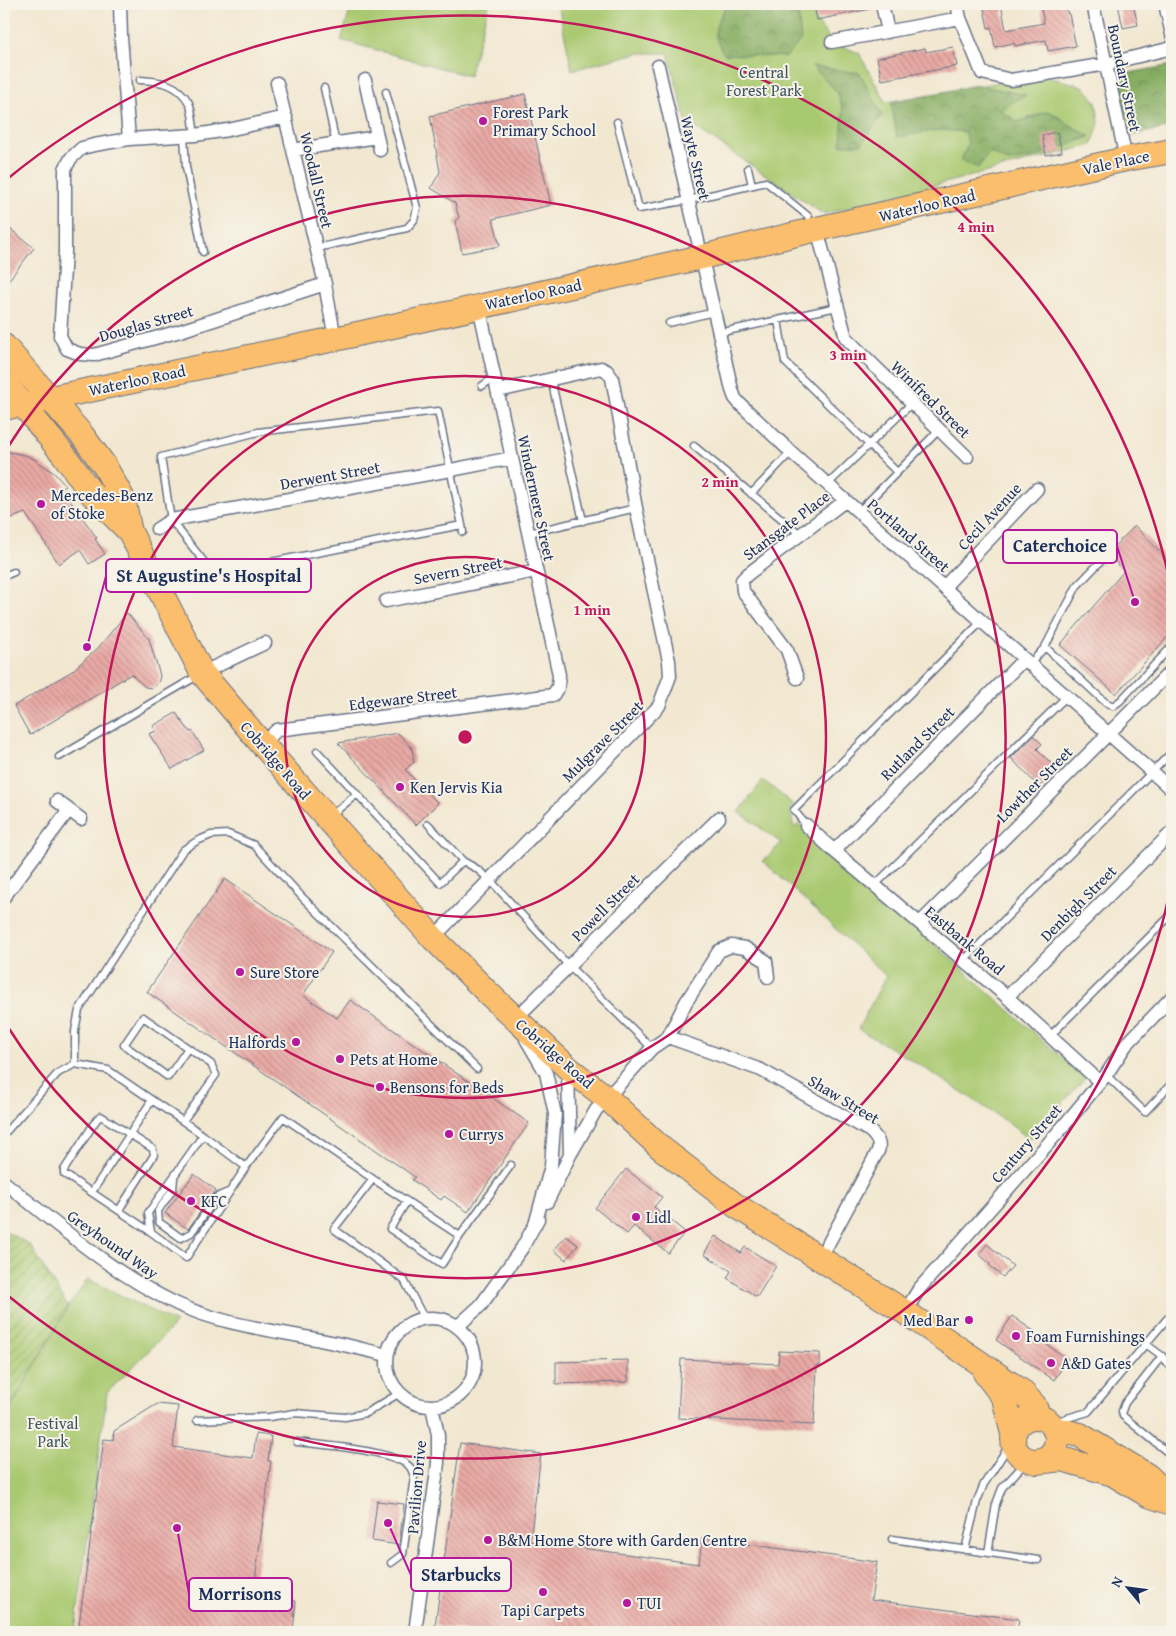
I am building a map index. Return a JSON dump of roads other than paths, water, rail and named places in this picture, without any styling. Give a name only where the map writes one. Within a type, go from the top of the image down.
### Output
[{"type":"highway","name":"Vale Place","points":[[1060,174],[1172,151]]},
{"type":"highway","name":"Waterloo Road","points":[[14,408],[51,398],[335,339],[702,257],[1060,174]]},
{"type":"highway","name":"Cobridge Road","points":[[4,346],[51,398],[104,465],[123,499],[130,532],[202,673],[262,744],[434,938],[515,1019],[568,1068],[607,1098],[661,1148],[728,1199],[905,1312],[1021,1391],[1048,1423]]},
{"type":"highway","name":"Cobridge Road","points":[[4,382],[14,408],[64,455],[92,494],[130,532]]},
{"type":"highway","name":"Cobridge Road","points":[[973,1359],[1004,1398],[1013,1437]]},
{"type":"highway","points":[[1031,1417],[1080,1434],[1148,1476],[1172,1501],[1148,1494],[1112,1474],[1062,1459],[1032,1461],[1017,1453],[1013,1437],[1018,1424],[1024,1419],[1031,1417]]},
{"type":"highway","points":[[1032,1461],[1043,1460],[1056,1447],[1057,1433],[1048,1423]]},
{"type":"highway","points":[[1148,1494],[1172,1517]]},
{"type":"street","points":[[120,4],[129,139],[228,130],[286,117]]},
{"type":"street","points":[[882,4],[888,32]]},
{"type":"street","points":[[957,4],[960,18],[982,73],[1011,80],[1106,64],[1172,48]]},
{"type":"street","name":"Boundary Street","points":[[1093,4],[1126,159]]},
{"type":"street","points":[[832,42],[960,18]]},
{"type":"street","name":"Wayte Street","points":[[658,66],[702,257]]},
{"type":"street","points":[[365,80],[380,150]]},
{"type":"street","name":"Woodall Street","points":[[277,83],[325,284]]},
{"type":"street","points":[[293,150],[377,136]]},
{"type":"street","name":"Douglas Street","points":[[129,139],[82,148],[71,158],[65,169],[65,252],[60,336],[67,349],[80,354],[94,355],[325,284]]},
{"type":"street","name":"Winifred Street","points":[[815,230],[846,338],[938,431],[967,457]]},
{"type":"street","name":"Portland Street","points":[[702,257],[718,333],[735,398],[827,485],[1172,790]]},
{"type":"street","points":[[325,284],[335,339]]},
{"type":"street","name":"Windermere Street","points":[[479,306],[558,675],[558,687],[553,695]]},
{"type":"street","name":"Mulgrave Street","points":[[434,938],[655,711],[659,706],[670,676],[669,661],[636,508],[612,378],[607,371],[601,368],[551,379]]},
{"type":"street","points":[[498,391],[551,379]]},
{"type":"street","name":"Derwent Street","points":[[157,528],[171,520],[512,458]]},
{"type":"street","name":"Cecil Avenue","points":[[944,587],[1037,489]]},
{"type":"street","name":"Stansgate Place","points":[[797,678],[787,650],[743,591],[742,580],[845,501]]},
{"type":"street","name":"Severn Street","points":[[386,601],[536,571]]},
{"type":"street","points":[[202,673],[265,643]]},
{"type":"street","name":"Rutland Street","points":[[834,851],[1027,661]]},
{"type":"street","name":"Lowther Street","points":[[920,923],[1172,670]]},
{"type":"street","name":"Edgeware Street","points":[[262,744],[277,730],[553,695]]},
{"type":"street","points":[[57,801],[81,819]]},
{"type":"street","points":[[4,897],[69,810]]},
{"type":"street","name":"Powell Street","points":[[515,1019],[719,818]]},
{"type":"street","name":"Eastbank Road","points":[[806,826],[1007,997],[1100,1081]]},
{"type":"street","name":"Denbigh Street","points":[[1007,997],[1172,832]]},
{"type":"street","points":[[457,1327],[482,1305],[522,1248],[570,1155],[596,1110],[652,1048],[668,1037],[686,1002],[719,951],[730,946],[745,948],[766,961],[768,977]]},
{"type":"street","name":"Century Street","points":[[905,1312],[918,1289],[1061,1129],[1126,1045],[1172,997]]},
{"type":"street","points":[[515,1019],[546,1073],[555,1114],[551,1166],[535,1225]]},
{"type":"street","name":"Shaw Street","points":[[668,1037],[761,1070],[876,1136],[880,1146],[878,1152],[820,1259]]},
{"type":"street","points":[[568,1068],[570,1155]]},
{"type":"street","name":"Greyhound Way","points":[[4,1182],[117,1270],[147,1289],[178,1305],[243,1326],[321,1340],[387,1355]]},
{"type":"street","points":[[424,1318],[436,1318],[447,1321],[457,1327],[467,1336],[472,1348],[474,1362],[472,1375],[466,1387],[457,1397],[445,1403],[432,1406],[409,1400],[400,1393],[391,1382],[387,1369],[387,1355],[391,1342],[400,1330],[411,1322],[424,1318]]},
{"type":"street","name":"Pavilion Drive","points":[[416,1632],[438,1463],[438,1435],[432,1406]]},
{"type":"lane","points":[[1162,4],[1172,48]]},
{"type":"lane","points":[[140,80],[160,81],[170,85],[182,93],[190,104],[186,167],[203,252]]},
{"type":"lane","points":[[324,88],[336,144]]},
{"type":"lane","points":[[317,248],[408,228],[414,220],[417,208],[386,92]]},
{"type":"lane","points":[[617,122],[639,210],[766,182],[808,216],[815,230]]},
{"type":"lane","points":[[748,168],[752,185]]},
{"type":"lane","points":[[718,333],[838,307]]},
{"type":"lane","points":[[669,323],[714,312]]},
{"type":"lane","points":[[778,320],[785,362],[898,472]]},
{"type":"lane","points":[[482,386],[493,374]]},
{"type":"lane","points":[[551,379],[583,521]]},
{"type":"lane","points":[[827,485],[911,404]]},
{"type":"lane","points":[[438,411],[463,529],[213,573],[171,520],[161,457],[258,432],[438,411]]},
{"type":"lane","points":[[858,512],[938,431]]},
{"type":"lane","points":[[694,446],[801,535]]},
{"type":"lane","points":[[751,494],[791,452]]},
{"type":"lane","points":[[529,533],[636,508]]},
{"type":"lane","points":[[1027,661],[1045,647],[1077,586],[1102,560]]},
{"type":"lane","points":[[4,576],[14,572]]},
{"type":"lane","points":[[806,826],[794,810],[982,621]]},
{"type":"lane","points":[[1045,647],[1105,702],[1113,706],[1172,646]]},
{"type":"lane","points":[[59,757],[202,673]]},
{"type":"lane","points":[[875,885],[1066,697]]},
{"type":"lane","points":[[317,751],[440,883],[463,861]]},
{"type":"lane","points":[[964,960],[1172,752]]},
{"type":"lane","points":[[327,818],[357,794]]},
{"type":"lane","points":[[428,824],[463,861],[477,869],[490,880],[569,966],[652,1048]]},
{"type":"lane","points":[[75,1064],[75,1030],[79,1010],[183,850],[196,841],[211,835],[228,834],[254,845],[303,898],[477,1070]]},
{"type":"lane","points":[[1050,1036],[1172,914]]},
{"type":"lane","points":[[183,1121],[216,1076],[211,1064],[188,1048],[143,1017],[124,1046],[168,1077],[188,1048]]},
{"type":"lane","points":[[4,1134],[58,1073],[75,1064],[108,1070],[246,1167]]},
{"type":"lane","points":[[1100,1081],[1145,1112],[1172,1083]]},
{"type":"lane","points":[[92,1192],[152,1100]]},
{"type":"lane","points":[[119,1210],[154,1155],[152,1149],[101,1116],[96,1119],[64,1170],[64,1174],[151,1232],[186,1258],[246,1167],[283,1117],[460,1236]]},
{"type":"lane","points":[[151,1232],[148,1213],[202,1135]]},
{"type":"lane","points":[[407,1201],[390,1229],[442,1264],[511,1166]]},
{"type":"lane","points":[[174,1178],[173,1189],[158,1211],[159,1222],[181,1238],[191,1233],[217,1197],[229,1192]]},
{"type":"lane","points":[[373,1179],[334,1229],[404,1280],[424,1318]]},
{"type":"lane","points":[[1048,1423],[1088,1412],[1172,1312]]},
{"type":"lane","points":[[1146,1344],[1162,1356],[1172,1368]]},
{"type":"lane","points":[[1162,1356],[1125,1403],[1122,1412],[1127,1421],[1172,1456]]},
{"type":"lane","points":[[197,1420],[269,1417],[295,1413],[345,1417],[366,1413],[400,1393]]},
{"type":"lane","points":[[965,1550],[977,1501],[984,1484],[1013,1437]]},
{"type":"lane","points":[[297,1442],[370,1452],[406,1464],[411,1468],[414,1477],[403,1554],[391,1563]]},
{"type":"lane","points":[[988,1553],[996,1504],[1002,1488],[1032,1461]]},
{"type":"lane","points":[[892,1539],[1038,1560]]},
{"type":"place","name":"Forest Park Primary School","points":[[483,121]]},
{"type":"place","name":"Mercedes-Benz of Stoke","points":[[41,504]]},
{"type":"place","name":"Caterchoice","points":[[1135,602]]},
{"type":"place","name":"St Augustine's Hospital","points":[[87,647]]},
{"type":"place","name":"Ken Jervis Kia","points":[[400,787]]},
{"type":"place","name":"Sure Store","points":[[240,972]]},
{"type":"place","name":"Halfords","points":[[296,1042]]},
{"type":"place","name":"Pets at Home","points":[[340,1059]]},
{"type":"place","name":"Bensons for Beds","points":[[380,1087]]},
{"type":"place","name":"Currys","points":[[449,1134]]},
{"type":"place","name":"KFC","points":[[191,1201]]},
{"type":"place","name":"Lidl","points":[[636,1217]]},
{"type":"place","name":"Med Bar","points":[[969,1320]]},
{"type":"place","name":"Foam Furnishings","points":[[1016,1336]]},
{"type":"place","name":"A&D Gates","points":[[1051,1363]]},
{"type":"place","name":"Starbucks","points":[[388,1523]]},
{"type":"place","name":"Morrisons","points":[[177,1528]]},
{"type":"place","name":"B&M Home Store with Garden Centre","points":[[488,1540]]},
{"type":"place","name":"Tapi Carpets","points":[[543,1592]]},
{"type":"place","name":"TUI","points":[[627,1603]]},
{"type":"park label","name":"Central Forest Park","points":[[764,81]]},
{"type":"park label","name":"Festival Park","points":[[53,1432]]}]
